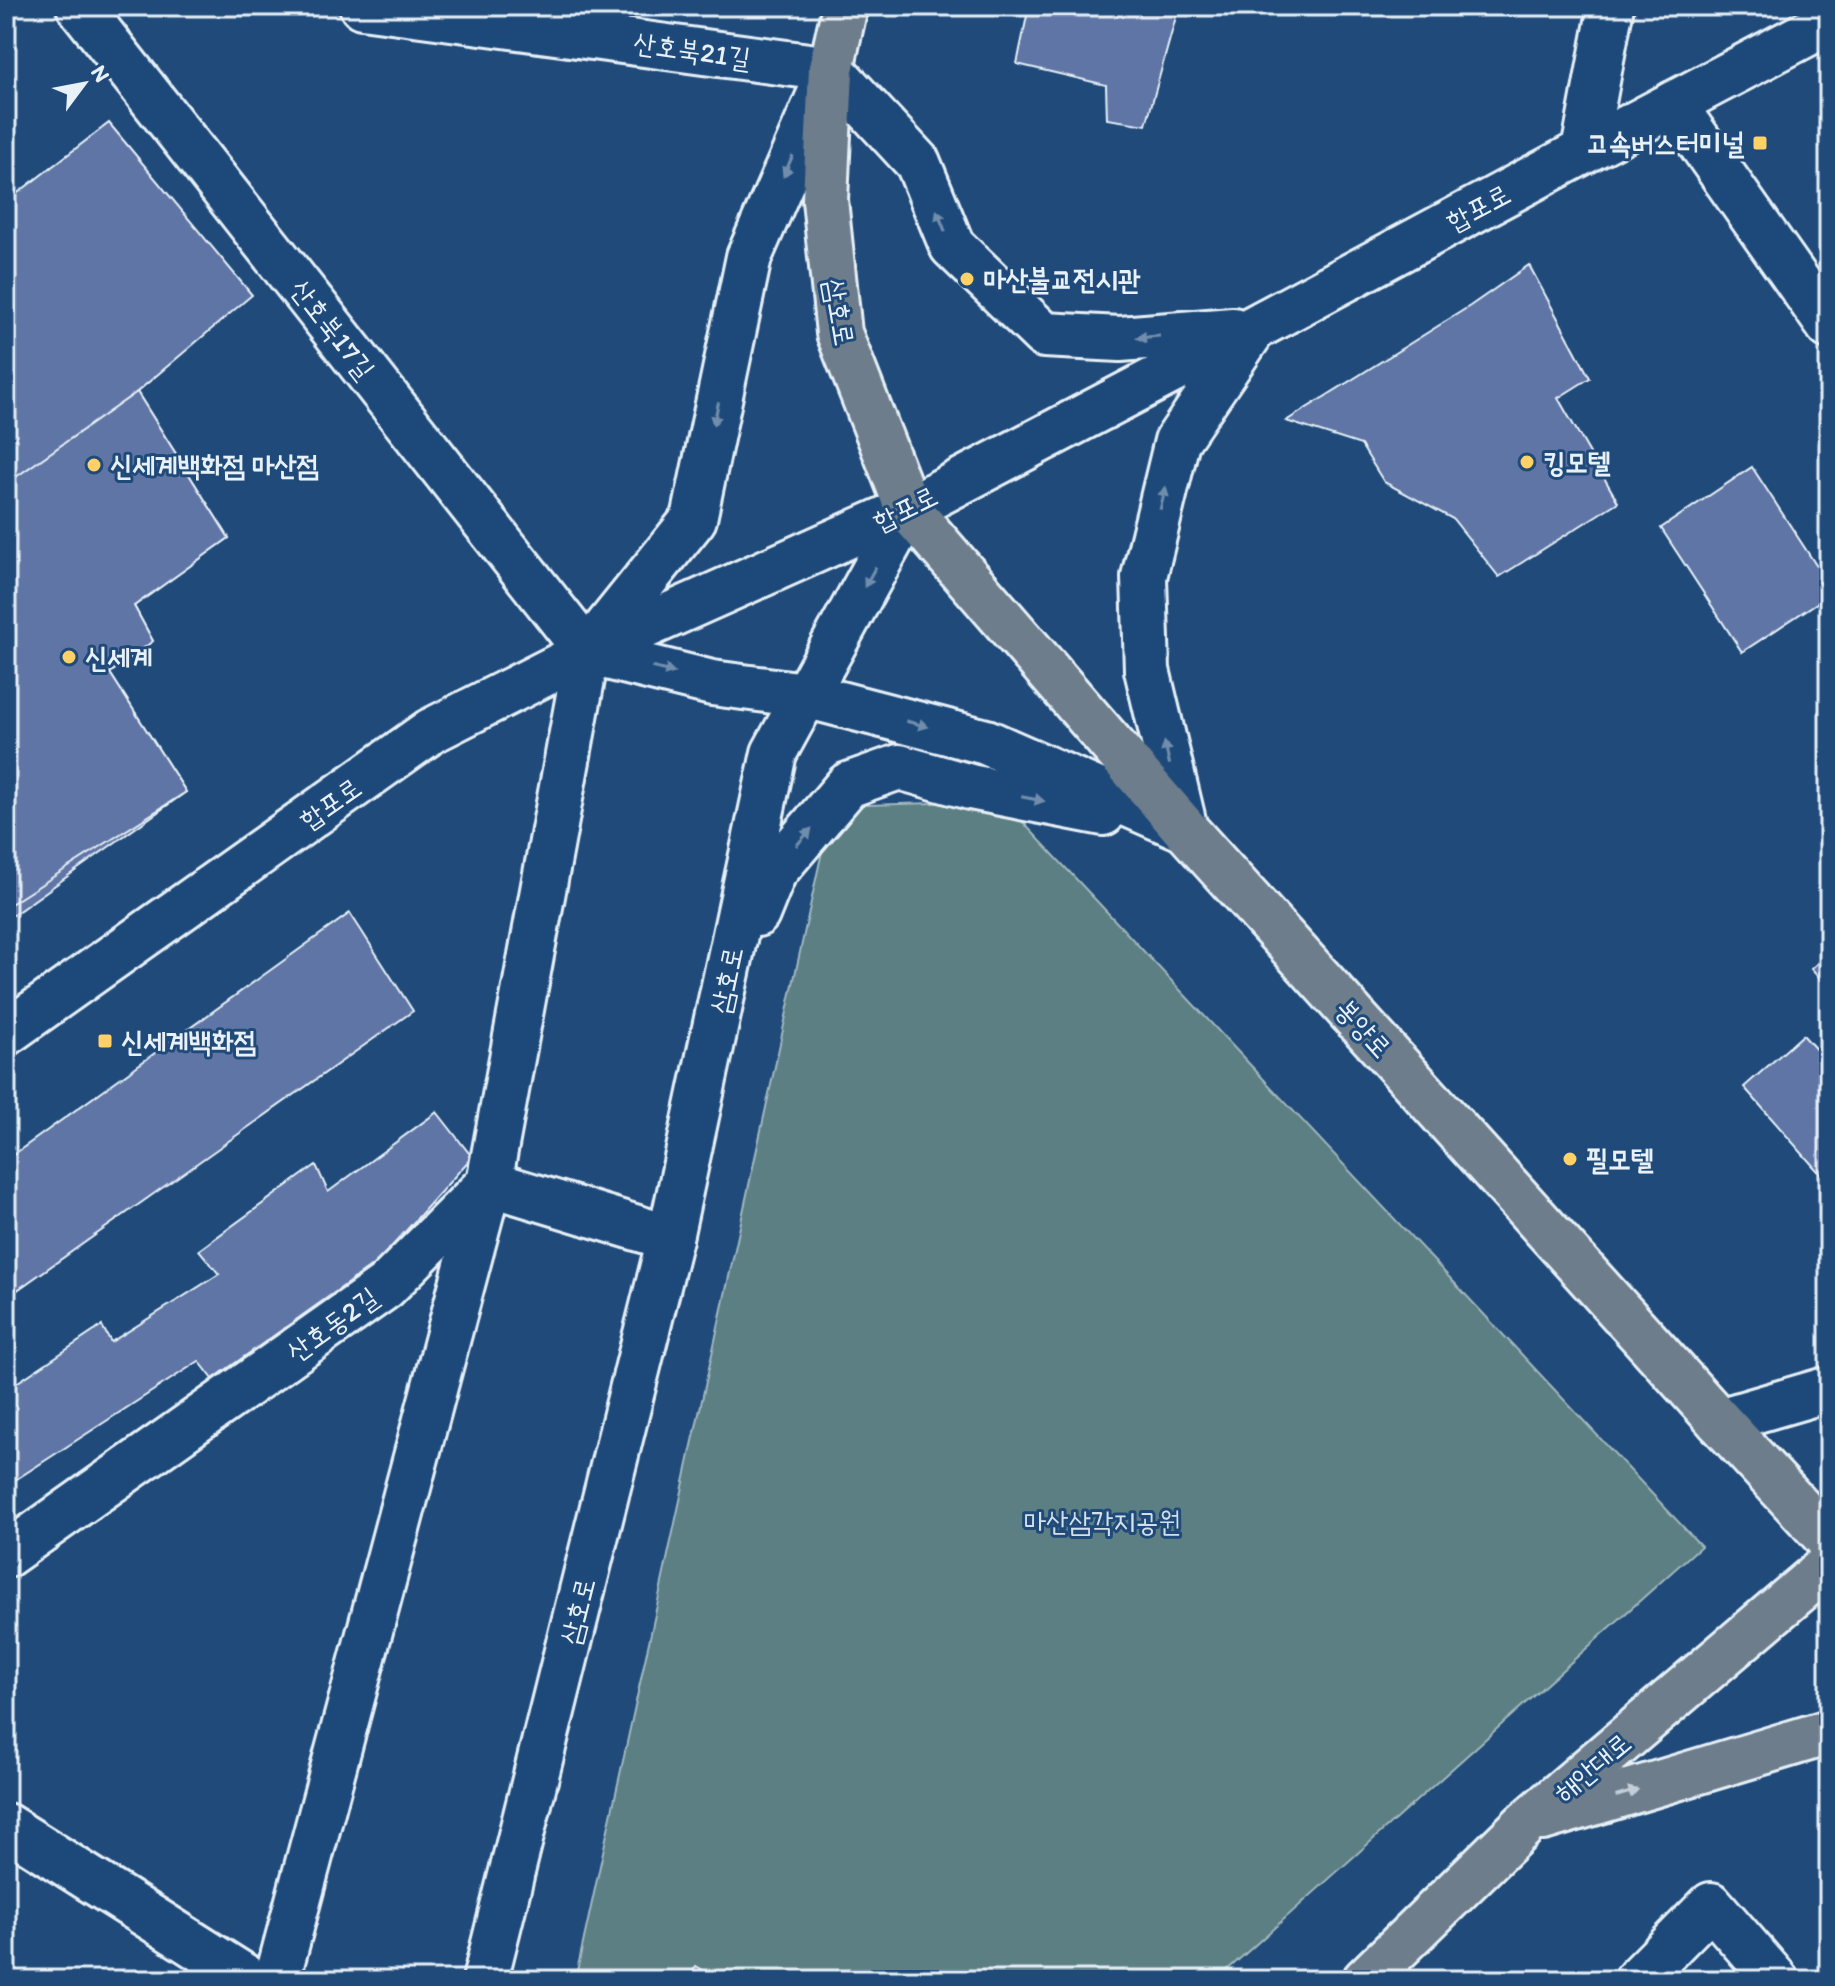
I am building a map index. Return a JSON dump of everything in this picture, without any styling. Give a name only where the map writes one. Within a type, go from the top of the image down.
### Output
[{"type":"main road","name":"산호북17길","points":[[79,6],[587,652]]},
{"type":"main road","name":"산호북21길","points":[[362,6],[831,69]]},
{"type":"main road","name":"삼호로","points":[[485,1980],[670,1238],[774,753],[908,509],[839,333],[825,200],[831,69],[845,6]]},
{"type":"main road","points":[[1584,151],[1611,6]]},
{"type":"main road","name":"합포로","points":[[6,1033],[431,731],[587,652],[908,509],[1829,22]]},
{"type":"main road","points":[[277,1980],[489,1183],[587,652],[694,519],[749,257],[831,69],[918,163],[952,246],[1044,335],[1120,339],[1254,328]]},
{"type":"main road","points":[[1673,104],[1829,326]]},
{"type":"main road","points":[[1185,829],[1147,670],[1144,577],[1177,441],[1254,328]]},
{"type":"main road","name":"봉양로","points":[[908,509],[1185,829],[1829,1540]]},
{"type":"main road","points":[[587,652],[712,683],[805,695],[986,742],[1185,829]]},
{"type":"main road","points":[[720,1006],[774,872],[848,785],[899,767],[970,787],[1185,829]]},
{"type":"main road","points":[[489,1183],[670,1238]]},
{"type":"main road","name":"산호동2길","points":[[6,1555],[385,1287],[489,1183]]},
{"type":"main road","points":[[1719,1421],[1829,1389]]},
{"type":"main road","name":"해안대로","points":[[1365,1980],[1525,1824],[1829,1565]]},
{"type":"main road","points":[[1525,1824],[1829,1732]]},
{"type":"main road","points":[[6,1826],[250,1980]]},
{"type":"main road","points":[[1637,1980],[1711,1905],[1776,1980]]},
{"type":"green space","name":"마산삼각지공원","points":[[1003,801],[1701,1546],[1216,1980],[575,1980],[832,806]]},
{"type":"building","points":[[1029,6],[1179,6],[1146,125],[1107,119],[1106,85],[1017,64]]},
{"type":"building","name":"신세계백화점 마산점","points":[[109,123],[252,295],[137,392],[229,538],[134,606],[153,641],[110,673],[186,792],[6,920],[6,202]]},
{"type":"building","points":[[1529,265],[1590,378],[1558,398],[1618,502],[1499,577],[1453,519],[1384,482],[1361,445],[1286,421],[1470,306]]},
{"type":"building","name":"신세계","points":[[137,392],[229,538],[134,606],[153,641],[110,673],[186,792],[6,907],[6,484]]},
{"type":"building","points":[[1752,467],[1829,585],[1829,595],[1742,652],[1661,528]]},
{"type":"building","points":[[350,913],[413,1011],[6,1298],[6,1160]]},
{"type":"building","points":[[1829,952],[1829,989],[1811,969]]},
{"type":"building","points":[[1803,1035],[1829,1064],[1829,1184],[1744,1087]]},
{"type":"building","points":[[437,1112],[472,1157],[379,1261],[213,1379],[199,1361],[6,1486],[6,1436],[13,1432],[6,1421],[6,1390],[102,1326],[111,1342],[219,1274],[199,1250],[316,1165],[328,1192]]},
{"type":"building","points":[[696,1966],[720,1980],[687,1980]]},
{"type":"place","name":"고속버스터미널","points":[[1760,143]]},
{"type":"place","name":"마산불교전시관","points":[[967,279]]},
{"type":"place","name":"킹모텔","points":[[1527,462]]},
{"type":"place","name":"신세계백화점 마산점","points":[[94,465]]},
{"type":"place","name":"신세계","points":[[69,657]]},
{"type":"place","name":"신세계백화점","points":[[105,1041]]},
{"type":"place","name":"필모텔","points":[[1570,1159]]}]
